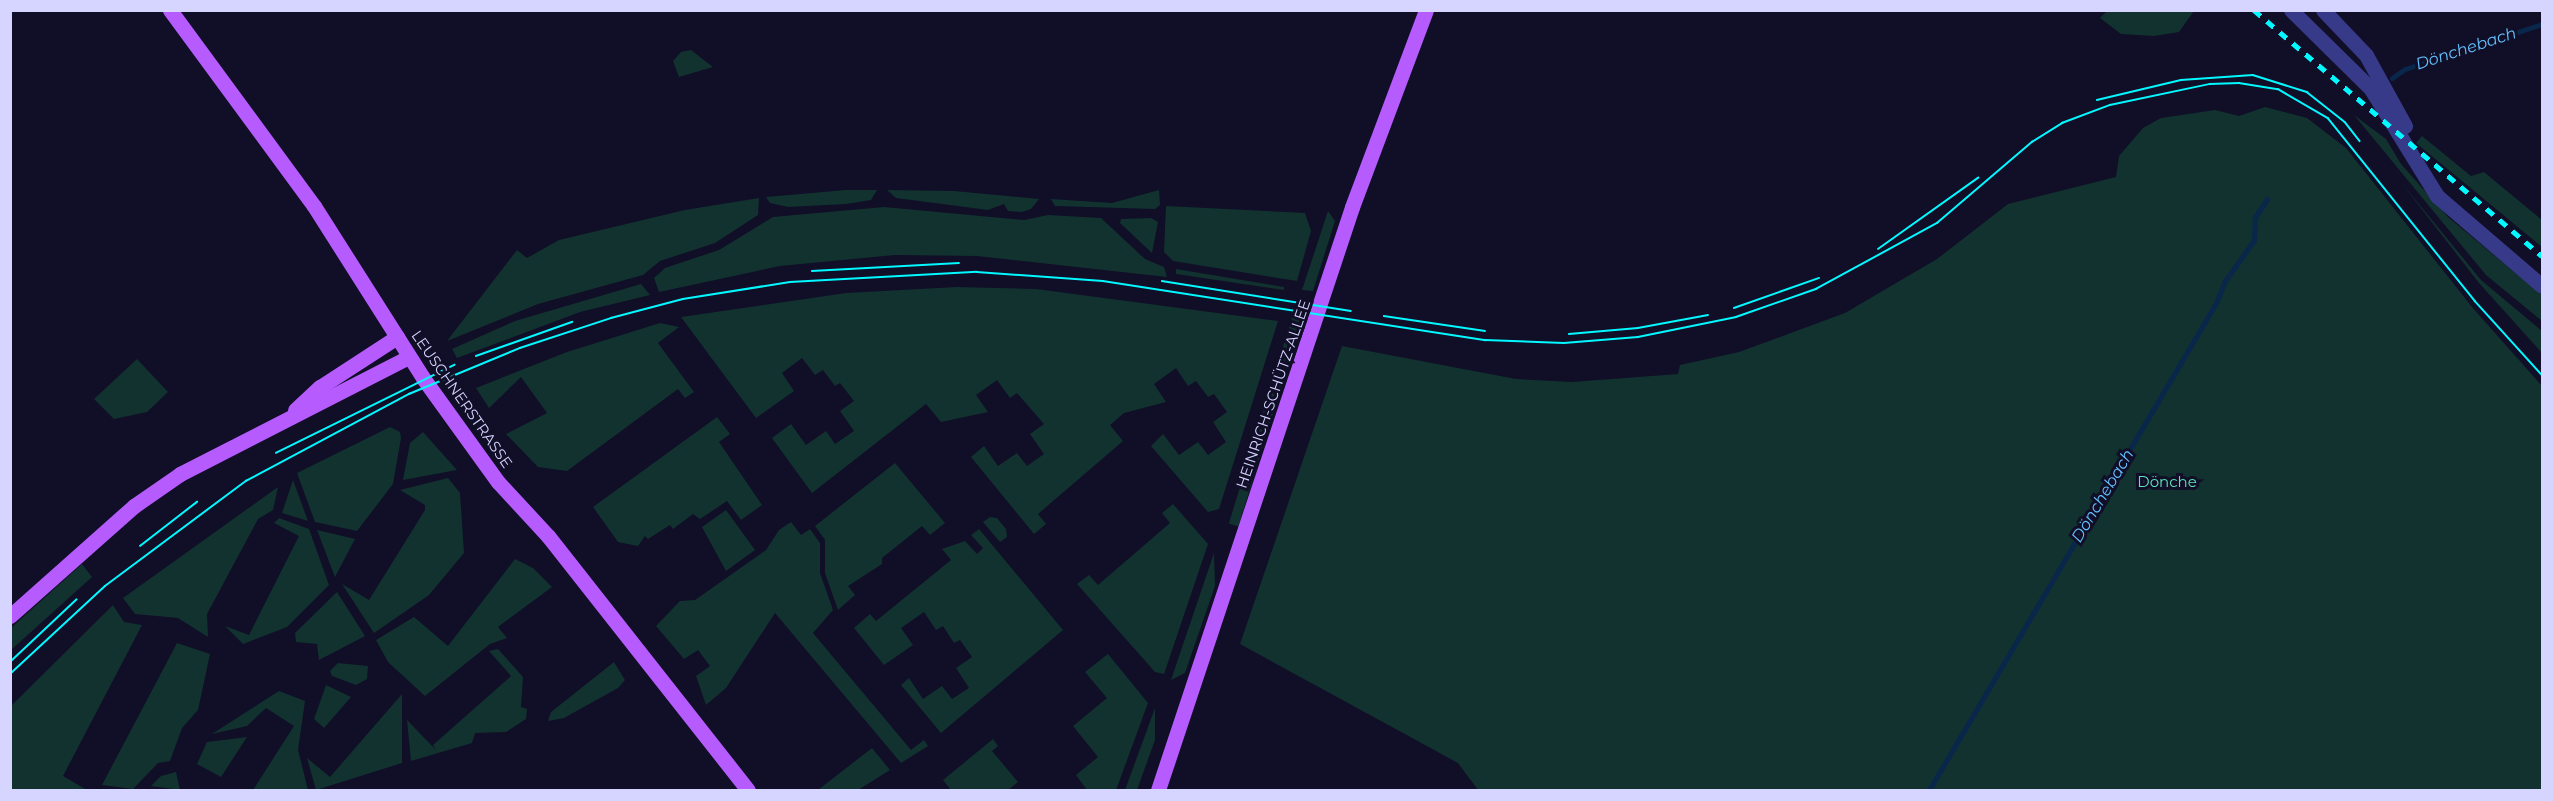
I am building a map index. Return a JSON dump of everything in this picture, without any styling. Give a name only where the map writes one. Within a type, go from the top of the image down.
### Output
[{"type":"main road","name":"LEUSCHNERSTRASSE","points":[[170,10],[314,206],[409,357],[498,482],[548,536],[748,790]]},
{"type":"main road","name":"HEINRICH-SCHÜTZ-ALLEE","points":[[1158,790],[1352,207],[1426,10]]},
{"type":"main road","points":[[284,420],[320,387],[397,337]]},
{"type":"main road","points":[[10,616],[134,506],[180,474],[409,357]]},
{"type":"street","points":[[2291,10],[2371,89],[2437,196],[2542,286]]},
{"type":"street","points":[[2323,10],[2366,55],[2384,83],[2436,182],[2437,196]]},
{"type":"green space","points":[[2108,10],[2194,11],[2179,32],[2154,36],[2121,34],[2100,18]]},
{"type":"green space","points":[[691,50],[713,67],[679,77],[673,61],[681,52]]},
{"type":"green space","name":"Dönche","points":[[2265,107],[2307,118],[2346,148],[2472,307],[2542,386],[2542,790],[1478,790],[1458,763],[1240,644],[1342,346],[1516,379],[1572,382],[1678,374],[1680,365],[1739,352],[1845,313],[1937,259],[2008,204],[2116,177],[2119,156],[2143,128],[2161,118],[2215,110],[2239,116]]},
{"type":"green space","points":[[2354,115],[2386,139],[2401,164],[2448,217],[2542,295],[2542,321],[2486,275]]},
{"type":"green space","points":[[2422,136],[2471,176],[2484,172],[2542,220],[2542,247],[2416,143]]},
{"type":"green space","points":[[2400,181],[2481,280],[2542,331],[2542,353],[2479,283]]},
{"type":"green space","points":[[846,190],[877,190],[871,200],[846,204],[788,207],[770,203],[766,197]]},
{"type":"green space","points":[[887,190],[954,191],[1039,199],[1031,209],[1022,212],[1008,211],[1004,204],[988,210],[896,198]]},
{"type":"green space","points":[[1159,190],[1160,205],[1155,209],[1055,206],[1051,199],[1112,203]]},
{"type":"green space","points":[[759,198],[758,215],[715,243],[660,261],[643,275],[538,304],[447,341],[517,250],[527,258],[559,240],[685,210]]},
{"type":"green space","points":[[1166,206],[1305,213],[1311,231],[1297,281],[1173,261],[1164,252]]},
{"type":"green space","points":[[884,207],[1024,220],[1048,215],[1101,218],[1145,259],[1164,267],[1167,277],[977,256],[895,255],[780,266],[659,292],[654,278],[665,268],[719,250],[773,217]]},
{"type":"green space","points":[[1328,211],[1335,221],[1313,291],[1302,290]]},
{"type":"green space","points":[[1151,218],[1158,222],[1152,253],[1120,223],[1121,219]]},
{"type":"green space","points":[[1176,269],[1284,287],[1284,290],[1176,274]]},
{"type":"green space","points":[[641,284],[650,295],[580,312],[457,358],[452,349],[515,321]]},
{"type":"green space","points":[[957,287],[1036,289],[1278,321],[1219,509],[1208,512],[1151,446],[1163,434],[1179,455],[1198,442],[1208,455],[1226,442],[1213,422],[1227,412],[1214,394],[1208,397],[1196,381],[1188,386],[1176,368],[1154,384],[1166,402],[1124,413],[1110,425],[1123,441],[1038,514],[1046,524],[1034,534],[971,457],[984,446],[998,466],[1017,453],[1027,466],[1044,454],[1030,434],[1044,424],[1017,393],[1010,398],[997,380],[976,395],[988,412],[941,422],[926,404],[812,493],[772,438],[791,424],[806,445],[826,431],[835,444],[854,431],[840,411],[854,401],[840,383],[835,386],[823,370],[815,375],[802,358],[782,373],[794,391],[756,418],[681,317],[846,293]]},
{"type":"green space","points":[[1292,317],[1302,320],[1238,526],[1229,524]]},
{"type":"green space","points":[[660,323],[679,327],[658,343],[694,392],[685,398],[678,389],[567,471],[538,467],[506,434],[547,413],[521,377],[489,408],[476,388],[567,352]]},
{"type":"green space","points":[[137,359],[168,392],[147,412],[114,419],[94,399]]},
{"type":"green space","points":[[717,417],[730,434],[719,442],[762,505],[741,520],[727,501],[700,519],[693,514],[673,529],[670,525],[648,539],[645,536],[638,546],[618,542],[593,507]]},
{"type":"green space","points":[[390,427],[400,432],[401,438],[393,484],[357,531],[315,522],[297,473]]},
{"type":"green space","points":[[423,432],[457,470],[403,480],[410,443]]},
{"type":"green space","points":[[895,463],[945,523],[930,535],[922,526],[882,558],[882,564],[848,586],[855,595],[838,610],[825,573],[825,540],[815,526]]},
{"type":"green space","points":[[448,478],[460,493],[464,553],[429,595],[374,633],[342,584],[369,600],[425,510],[425,505],[400,490]]},
{"type":"green space","points":[[293,480],[308,521],[282,513]]},
{"type":"green space","points":[[278,487],[273,510],[258,519],[207,614],[208,637],[178,618],[135,614],[123,598]]},
{"type":"green space","points":[[1173,504],[1208,544],[1164,674],[1155,672],[1077,584],[1089,575],[1098,585],[1170,523],[1162,513]]},
{"type":"green space","points":[[726,510],[755,550],[726,571],[702,527]]},
{"type":"green space","points":[[990,517],[997,518],[1006,529],[1007,537],[1000,542],[983,522]]},
{"type":"green space","points":[[279,518],[309,529],[329,585],[287,627],[243,644],[225,626],[249,635],[299,536],[274,523]]},
{"type":"green space","points":[[791,522],[801,535],[810,529],[820,543],[820,573],[833,610],[813,633],[911,750],[924,740],[928,746],[901,763],[775,613],[726,688],[706,705],[696,676],[710,666],[698,650],[684,659],[656,626],[680,601],[695,600],[766,550],[779,530]]},
{"type":"green space","points":[[979,529],[1063,630],[941,733],[901,685],[909,678],[923,699],[942,686],[952,699],[969,688],[956,668],[972,657],[960,640],[954,643],[943,626],[936,630],[924,612],[901,628],[913,645],[884,665],[854,628],[870,614],[876,621],[951,560],[942,549],[965,541],[977,554],[983,548],[971,535]]},
{"type":"green space","points":[[317,530],[355,539],[335,577]]},
{"type":"green space","points":[[1214,553],[1215,586],[1185,673],[1171,680]]},
{"type":"green space","points":[[515,559],[533,568],[552,587],[498,627],[507,638],[490,644],[425,696],[388,662],[376,640],[414,617],[448,646]]},
{"type":"green space","points":[[82,564],[92,577],[11,650],[11,628]]},
{"type":"green space","points":[[337,592],[365,636],[319,660],[317,644],[296,642],[295,633]]},
{"type":"green space","points":[[113,605],[124,622],[142,625],[63,776],[87,790],[11,790],[11,706]]},
{"type":"green space","points":[[177,643],[210,654],[198,710],[182,728],[170,761],[158,763],[133,789],[102,785]]},
{"type":"green space","points":[[498,649],[523,677],[521,707],[527,709],[526,719],[506,732],[475,733],[472,743],[411,761],[407,720],[436,750],[433,745],[511,676],[489,651]]},
{"type":"green space","points":[[1108,654],[1148,703],[1116,790],[1087,790],[1076,775],[1098,757],[1073,726],[1107,698],[1085,672]]},
{"type":"green space","points":[[614,662],[625,680],[618,688],[564,718],[548,721],[551,712]]},
{"type":"green space","points":[[338,663],[368,666],[367,679],[356,685],[332,676],[330,671]]},
{"type":"green space","points":[[326,685],[351,697],[324,728],[314,719]]},
{"type":"green space","points":[[279,691],[305,701],[298,750],[308,790],[253,790],[294,726],[266,708],[247,726],[212,734]]},
{"type":"green space","points":[[402,694],[402,763],[316,790],[307,758],[330,777]]},
{"type":"green space","points":[[1155,708],[1155,740],[1137,790],[1125,790]]},
{"type":"green space","points":[[247,737],[221,777],[197,764],[207,742]]},
{"type":"green space","points":[[993,739],[998,746],[992,751],[1018,782],[1008,790],[951,790],[943,780]]},
{"type":"green space","points":[[872,748],[890,770],[858,790],[818,790]]},
{"type":"green space","points":[[176,772],[180,790],[151,786],[161,776]]},
{"type":"waterway","name":"Dönchebach","points":[[2392,78],[2405,69],[2542,24]]},
{"type":"waterway","name":"Dönchebach","points":[[1929,790],[2216,303],[2225,281],[2254,240],[2255,217],[2267,199]]},
{"type":"tram line","points":[[2097,100],[2181,80],[2253,75],[2307,92],[2345,122],[2360,141]]},
{"type":"tram line","points":[[10,674],[105,586],[246,481],[409,394],[520,348],[611,318],[683,299],[790,282],[977,272],[1103,281],[1485,340],[1564,343],[1638,337],[1736,317],[1816,289],[1937,223],[2032,142],[2062,123],[2110,105],[2210,84],[2239,83],[2278,89],[2328,118],[2475,301],[2542,375]]},
{"type":"tram line","points":[[1878,249],[1978,178]]},
{"type":"tram line","points":[[812,271],[959,263]]},
{"type":"tram line","points":[[1734,308],[1819,278]]},
{"type":"tram line","points":[[1162,281],[1351,311]]},
{"type":"tram line","points":[[1569,334],[1638,328],[1708,315]]},
{"type":"tram line","points":[[1384,316],[1485,331]]},
{"type":"tram line","points":[[476,356],[572,322]]},
{"type":"tram line","points":[[276,453],[454,365]]},
{"type":"tram line","points":[[140,546],[197,502]]},
{"type":"tram line","points":[[10,662],[76,600]]},
{"type":"railway","points":[[2254,10],[2542,256]]}]
